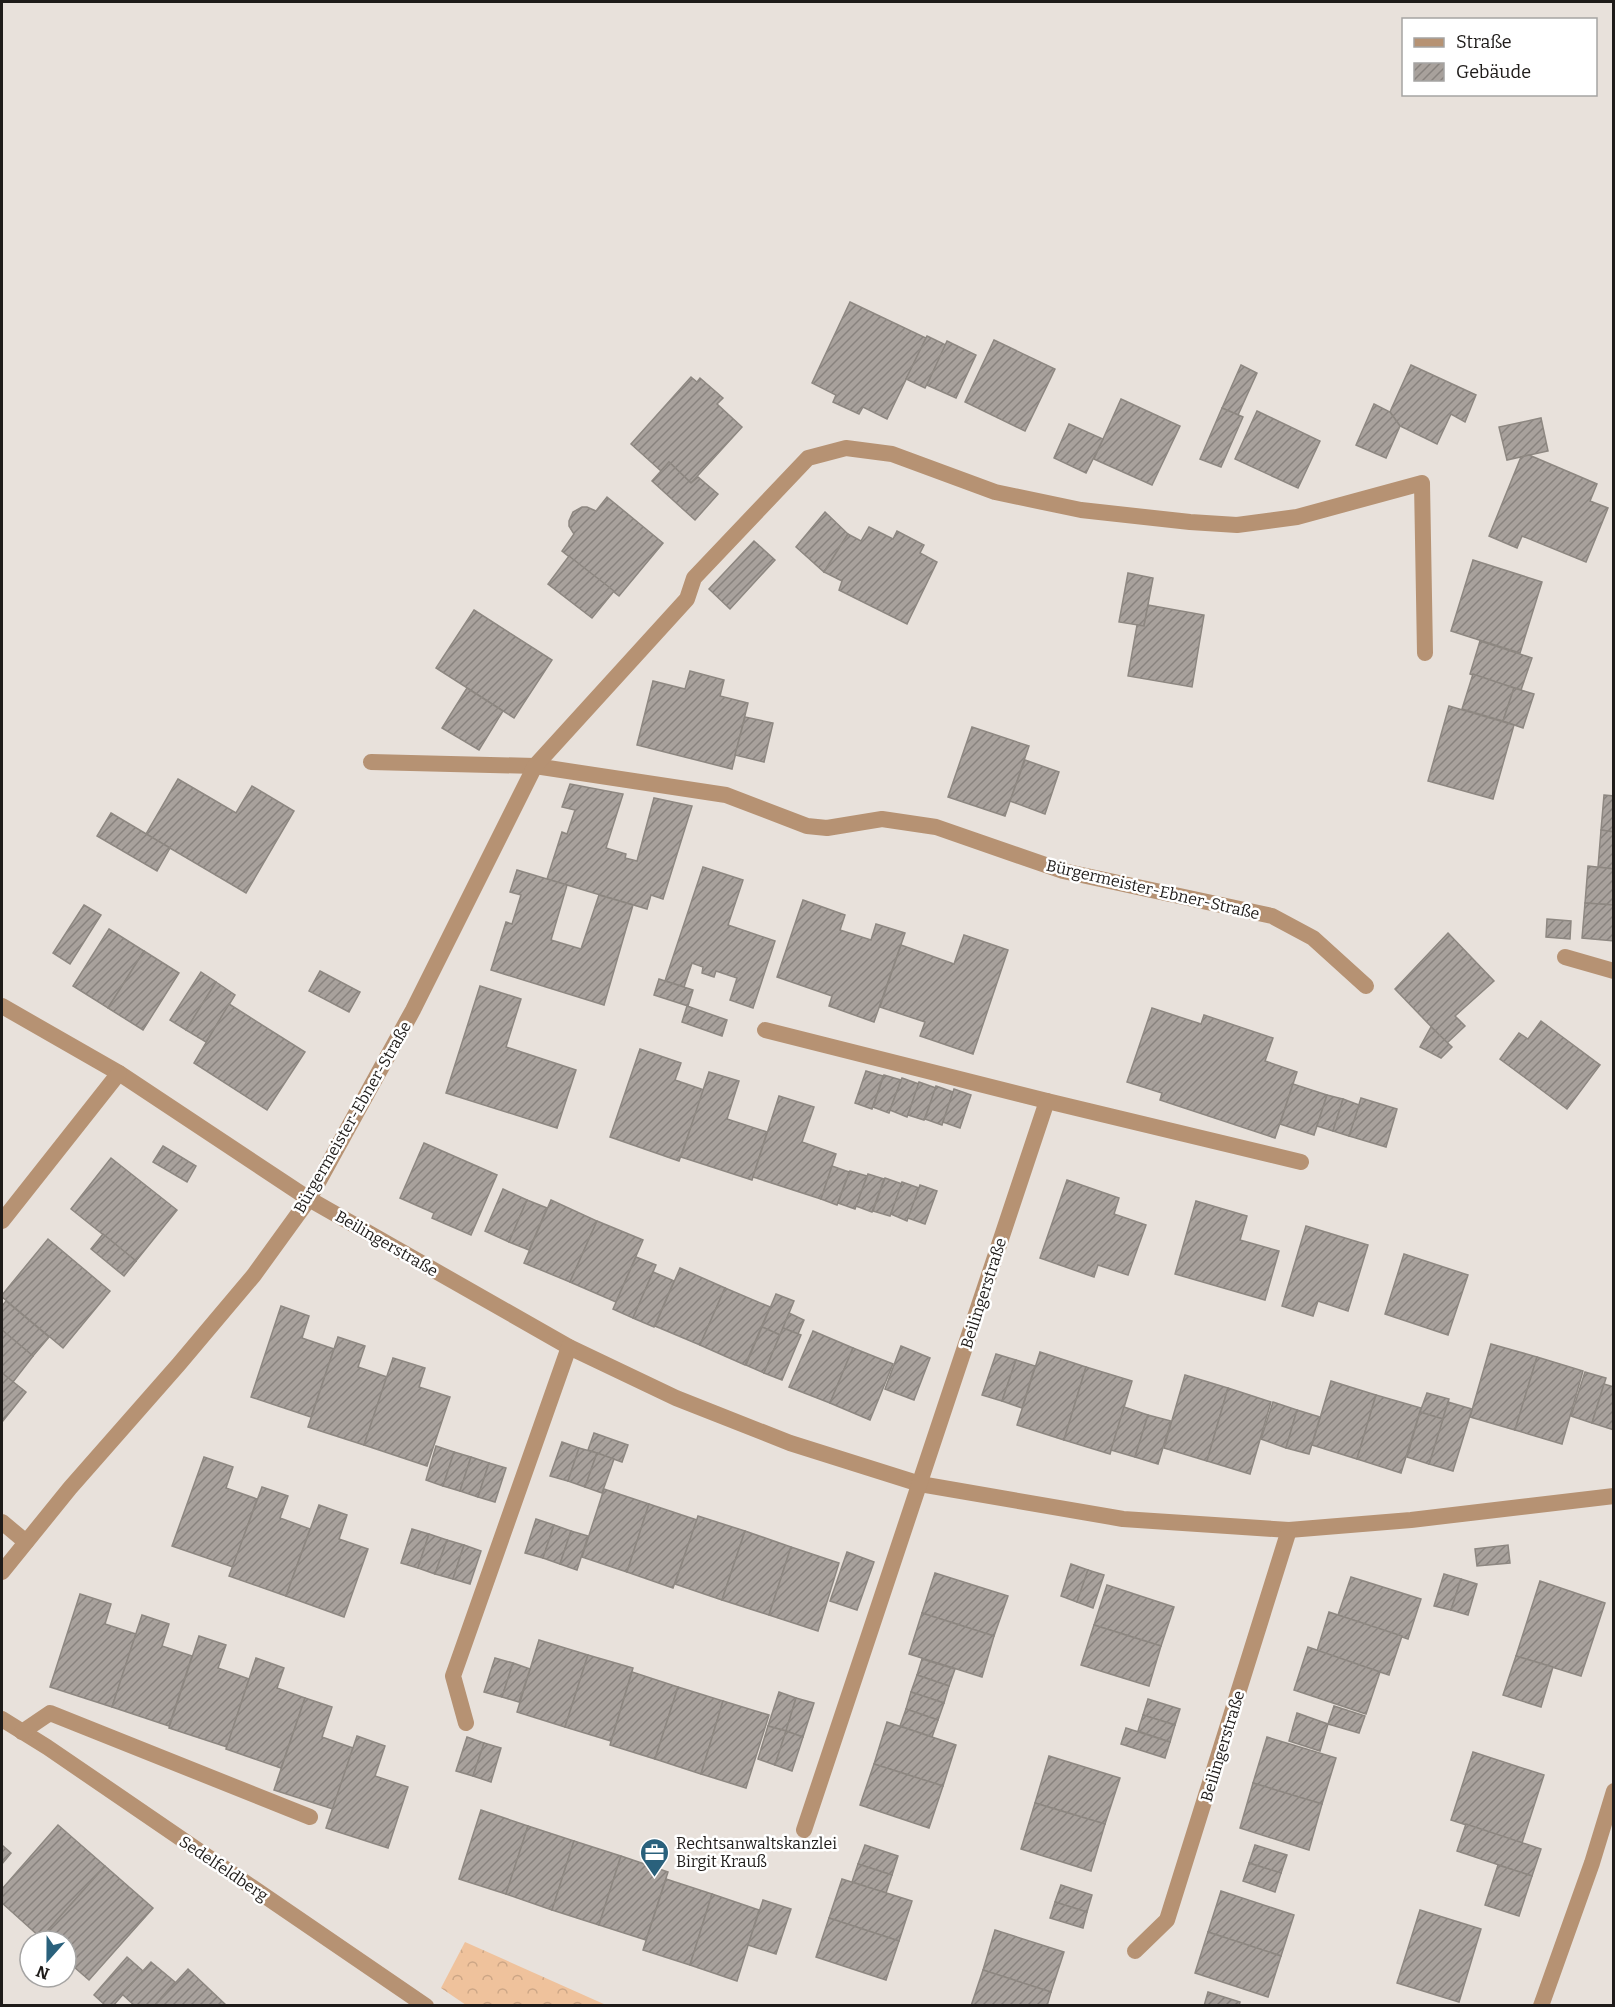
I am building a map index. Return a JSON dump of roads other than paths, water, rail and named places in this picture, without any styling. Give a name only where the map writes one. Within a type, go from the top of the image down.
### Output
[{"type":"street","name":"Bürgermeister-Ebner-Straße","points":[[2,1572],[70,1488],[246,1284],[309,1199],[413,1010],[535,766],[687,599],[694,578],[808,458],[846,448],[892,454],[995,492],[1081,510],[1225,525],[1296,517],[1422,483],[1425,652]]},
{"type":"street","name":"Bürgermeister-Ebner-Straße","points":[[371,762],[535,766],[726,795],[807,826],[827,828],[882,819],[936,827],[1063,871],[1272,916],[1313,938],[1366,986]]},
{"type":"street","points":[[1565,957],[1614,971]]},
{"type":"street","name":"Beilingerstraße","points":[[2,1006],[119,1072],[309,1199],[569,1347],[676,1398],[790,1443],[920,1484],[1123,1519],[1289,1530],[1411,1520],[1614,1497]]},
{"type":"street","points":[[765,1030],[1301,1162]]},
{"type":"street","points":[[2,1221],[119,1072]]},
{"type":"street","name":"Beilingerstraße","points":[[804,1830],[1047,1101]]},
{"type":"street","points":[[466,1723],[453,1676],[569,1347]]},
{"type":"street","points":[[2,1522],[27,1542]]},
{"type":"street","name":"Beilingerstraße","points":[[1134,1951],[1167,1920],[1289,1530]]},
{"type":"street","points":[[22,1731],[50,1713],[310,1817]]},
{"type":"street","name":"Sedelfeldberg","points":[[2,1719],[426,2006]]},
{"type":"street","points":[[1541,2006],[1592,1863],[1614,1791]]},
{"type":"place","name":"Rechtsanwaltskanzlei Birgit Krauß","points":[[655,1878]]}]
